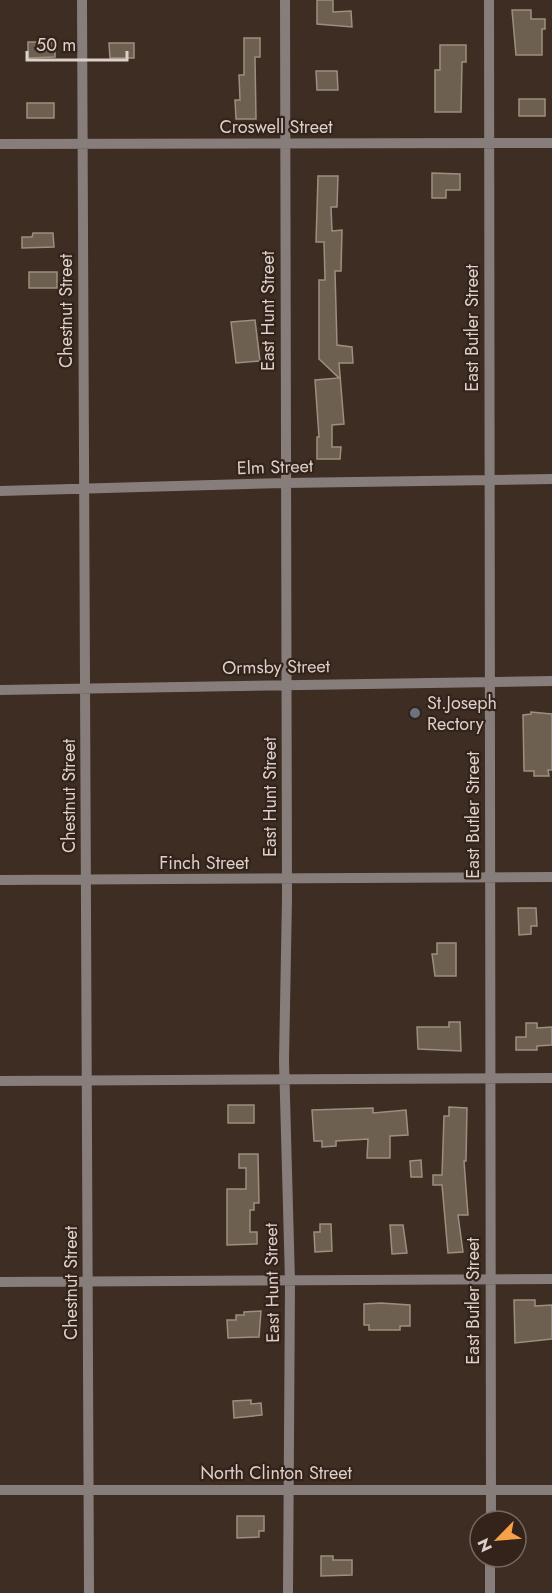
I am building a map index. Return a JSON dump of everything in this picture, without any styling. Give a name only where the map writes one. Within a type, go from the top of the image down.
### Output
[{"type":"street","name":"Chestnut Street","points":[[82,0],[82,489],[86,687],[89,1593]]},
{"type":"street","name":"East Hunt Street","points":[[285,0],[286,879],[284,1079],[290,1281],[288,1593]]},
{"type":"street","name":"East Butler Street","points":[[489,0],[491,1509]]},
{"type":"street","name":"Croswell Street","points":[[0,144],[552,143]]},
{"type":"street","name":"Elm Street","points":[[0,491],[488,478],[552,479]]},
{"type":"street","name":"Ormsby Street","points":[[0,690],[552,681]]},
{"type":"street","name":"Finch Street","points":[[0,880],[552,877]]},
{"type":"street","points":[[0,1081],[552,1078]]},
{"type":"street","points":[[0,1282],[552,1279]]},
{"type":"street","name":"North Clinton Street","points":[[0,1490],[89,1488],[552,1490]]},
{"type":"street","points":[[490,1569],[490,1593]]},
{"type":"building","points":[[317,0],[333,0],[333,12],[351,11],[352,27],[317,24]]},
{"type":"building","points":[[512,10],[531,10],[531,19],[545,19],[545,29],[542,29],[542,55],[516,55]]},
{"type":"building","points":[[244,38],[260,38],[260,57],[255,57],[256,119],[236,119],[235,100],[240,100],[239,75],[244,75]]},
{"type":"building","points":[[28,42],[55,42],[55,57],[28,58]]},
{"type":"building","points":[[109,43],[134,43],[134,58],[110,58]]},
{"type":"building","points":[[440,45],[466,45],[466,62],[462,62],[461,112],[435,112],[435,70],[440,70]]},
{"type":"building","points":[[316,71],[337,71],[338,90],[317,90]]},
{"type":"building","points":[[519,99],[545,99],[545,116],[519,116]]},
{"type":"building","points":[[27,103],[54,103],[54,118],[27,118]]},
{"type":"building","points":[[432,173],[460,174],[460,190],[446,190],[446,198],[432,198]]},
{"type":"building","points":[[318,176],[338,176],[337,207],[331,207],[332,231],[342,230],[341,271],[335,271],[337,345],[352,347],[353,363],[339,363],[344,424],[332,425],[332,447],[341,447],[340,459],[317,459],[317,437],[319,437],[315,380],[339,378],[319,359],[319,280],[325,280],[324,242],[316,242]]},
{"type":"building","points":[[33,233],[53,233],[54,247],[22,248],[22,237],[32,237]]},
{"type":"building","points":[[29,272],[57,272],[57,288],[29,288]]},
{"type":"building","points":[[255,320],[260,361],[236,363],[231,322]]},
{"type":"building","points":[[531,712],[552,714],[552,770],[548,770],[549,776],[534,776],[534,771],[524,771],[523,715],[531,714]]},
{"type":"building","points":[[518,908],[536,908],[537,926],[531,926],[531,934],[519,935]]},
{"type":"building","points":[[437,943],[456,943],[456,976],[435,976],[432,954],[437,954]]},
{"type":"building","points":[[449,1022],[460,1022],[461,1051],[418,1049],[417,1027],[449,1027]]},
{"type":"building","points":[[526,1023],[537,1023],[537,1028],[552,1027],[552,1045],[537,1046],[537,1050],[516,1050],[516,1037],[526,1037]]},
{"type":"building","points":[[228,1105],[254,1105],[254,1123],[228,1123]]},
{"type":"building","points":[[449,1107],[467,1108],[466,1161],[464,1161],[468,1215],[458,1215],[463,1252],[448,1253],[442,1185],[433,1185],[433,1175],[442,1175],[444,1116],[449,1116]]},
{"type":"building","points":[[373,1108],[373,1113],[406,1110],[408,1135],[390,1136],[390,1158],[367,1158],[368,1139],[336,1141],[336,1146],[322,1147],[322,1141],[314,1141],[312,1110]]},
{"type":"building","points":[[239,1154],[258,1154],[259,1203],[254,1203],[254,1210],[250,1210],[250,1232],[257,1232],[257,1244],[227,1245],[227,1189],[246,1189],[246,1168],[239,1168]]},
{"type":"building","points":[[421,1160],[422,1177],[411,1177],[410,1161]]},
{"type":"building","points":[[320,1224],[331,1224],[332,1251],[315,1252],[314,1232],[320,1232]]},
{"type":"building","points":[[390,1225],[403,1225],[407,1253],[392,1254]]},
{"type":"building","points":[[514,1300],[535,1300],[535,1306],[552,1305],[552,1339],[515,1343]]},
{"type":"building","points":[[364,1304],[410,1305],[410,1326],[400,1326],[400,1330],[369,1330],[369,1325],[364,1325]]},
{"type":"building","points":[[261,1311],[259,1337],[228,1338],[227,1320],[236,1320],[236,1315],[244,1315],[244,1312]]},
{"type":"building","points":[[251,1400],[251,1404],[261,1403],[262,1415],[234,1418],[233,1401]]},
{"type":"building","points":[[237,1516],[264,1516],[264,1531],[259,1531],[259,1537],[237,1538]]},
{"type":"building","points":[[321,1556],[333,1556],[333,1560],[352,1560],[352,1575],[321,1576]]},
{"type":"place","name":"St.Joseph Rectory","points":[[415,713]]}]
